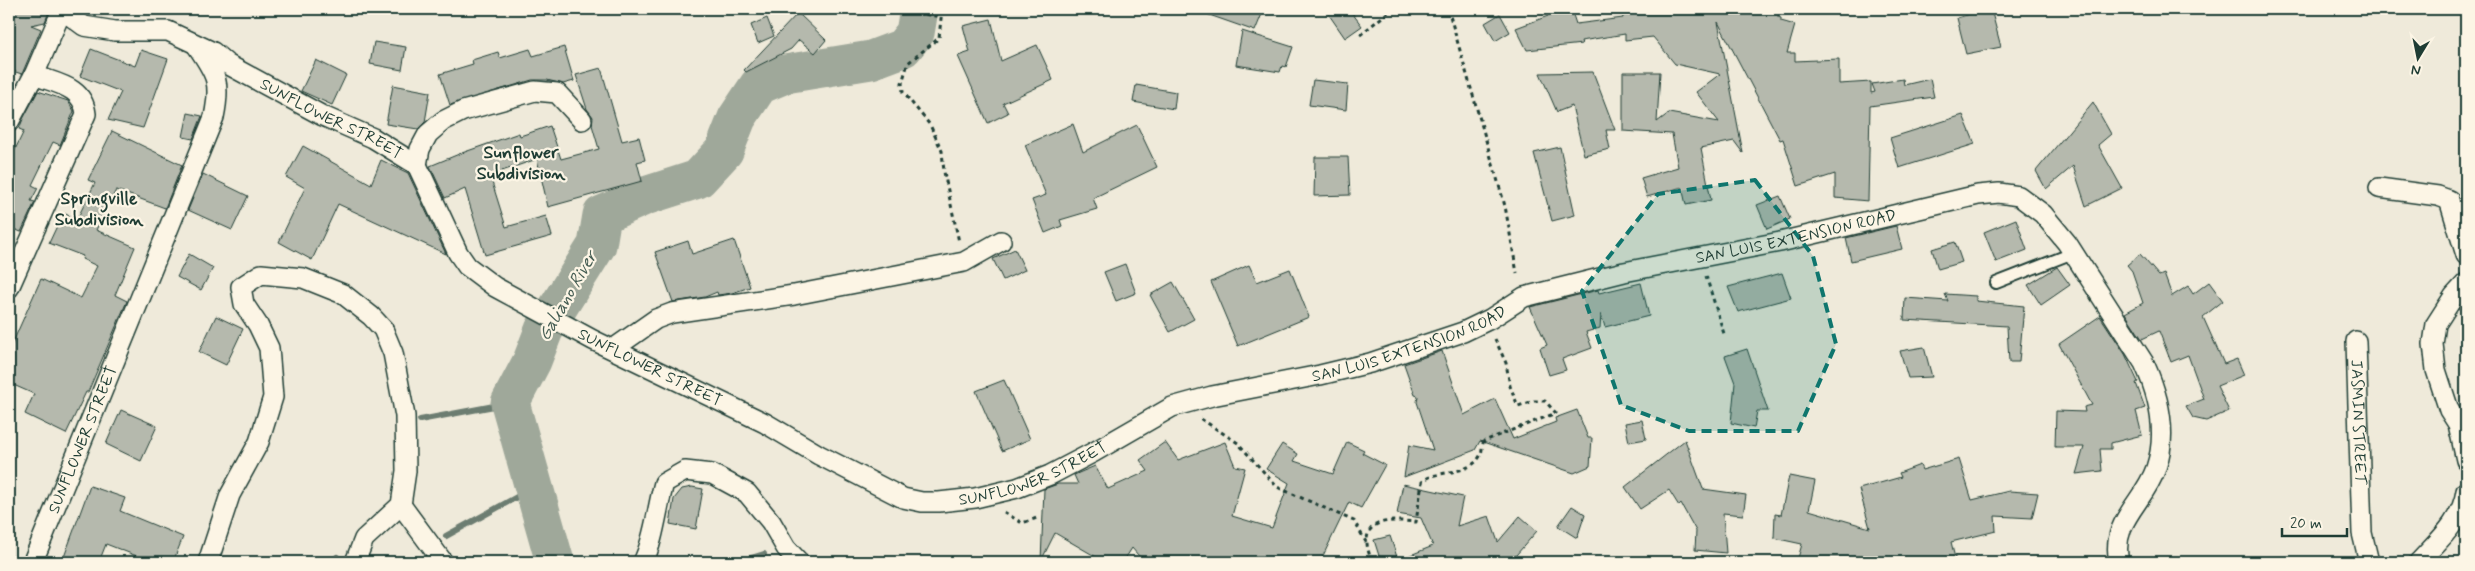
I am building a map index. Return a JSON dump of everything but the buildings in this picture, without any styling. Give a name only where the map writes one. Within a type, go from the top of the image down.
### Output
[{"type":"street","name":"SUNFLOWER STREET","points":[[62,9],[84,26],[115,31],[168,31],[195,43],[322,116],[373,138],[417,165],[458,253],[467,266],[495,286],[593,340],[765,423],[819,455],[903,498],[939,502],[1017,488],[1050,475],[1172,406]]},
{"type":"street","points":[[9,122],[34,75],[62,9]]},
{"type":"street","name":"SUNFLOWER STREET","points":[[34,559],[214,118],[217,82],[212,67],[195,43]]},
{"type":"street","points":[[9,288],[86,114],[84,103],[79,94],[34,75]]},
{"type":"street","points":[[417,165],[420,149],[428,134],[442,122],[463,111],[535,91],[556,93],[582,120]]},
{"type":"street","points":[[2379,188],[2438,196],[2449,200],[2466,255]]},
{"type":"street","name":"SAN LUIS EXTENSION ROAD","points":[[1172,406],[1245,388],[1320,375],[1370,363],[1463,332],[1490,319],[1524,296],[1582,282],[1780,242],[1978,195],[1999,193],[2019,196],[2043,214],[2073,253],[2144,364],[2154,385],[2162,426],[2158,461],[2152,477],[2127,515],[2118,536],[2116,551],[2119,562]]},
{"type":"street","points":[[613,349],[656,319],[672,313],[794,295],[964,262],[1001,241]]},
{"type":"street","points":[[208,562],[230,495],[259,442],[273,397],[269,348],[258,325],[244,304],[241,287],[261,274],[303,278],[343,294],[384,329],[393,352],[405,416],[406,470],[401,505],[364,539],[355,562]]},
{"type":"street","points":[[2466,283],[2454,296],[2436,324],[2433,344],[2436,370],[2449,410],[2458,424],[2466,460]]},
{"type":"street","name":"JASMIN STREET","points":[[2356,341],[2362,533],[2369,562]]},
{"type":"street","points":[[643,562],[650,549],[655,515],[664,483],[685,471],[712,474],[747,493],[771,522],[786,548],[799,562]]},
{"type":"street","points":[[2419,562],[2456,522],[2464,503],[2466,491]]},
{"type":"street","points":[[401,505],[443,562]]},
{"type":"lane","points":[[1996,283],[2073,253]]},
{"type":"path","points":[[894,9],[942,17]]},
{"type":"path","points":[[942,9],[939,38],[908,63],[902,83],[903,92],[930,125],[942,151],[948,193],[964,262]]},
{"type":"path","points":[[1360,35],[1392,9]]},
{"type":"path","points":[[1448,9],[1499,183],[1517,273]]},
{"type":"path","points":[[1700,258],[1725,337]]},
{"type":"path","points":[[1367,542],[1369,532],[1375,526],[1390,520],[1416,522],[1422,482],[1425,479],[1447,474],[1472,464],[1480,457],[1484,441],[1556,413],[1545,400],[1518,406],[1510,386],[1506,363],[1492,334],[1490,319]]},
{"type":"path","points":[[1172,406],[1195,415],[1238,443],[1277,486],[1354,521],[1367,542],[1372,562]]},
{"type":"path","points":[[996,493],[1003,511],[1022,523],[1037,518]]},
{"type":"highlighted area","points":[[1755,180],[1813,256],[1836,344],[1798,431],[1689,431],[1621,405],[1582,291],[1658,194]]},
{"type":"waterway","name":"Galiano River","points":[[555,562],[510,403],[532,361],[544,330],[597,245],[602,215],[645,196],[698,179],[724,151],[737,118],[759,85],[785,74],[871,60],[903,48],[915,33],[919,9]]},
{"type":"waterway","points":[[420,420],[510,403]]},
{"type":"waterway","points":[[446,536],[535,487]]},
{"type":"waterway","points":[[738,562],[764,554]]},
{"type":"waterway","points":[[332,562],[337,557]]},
{"type":"waterway","points":[[555,562],[563,562]]},
{"type":"district","name":"Sunflower Subdivision","points":[[521,163]]},
{"type":"district","name":"Springville Subdivision","points":[[99,209]]}]
